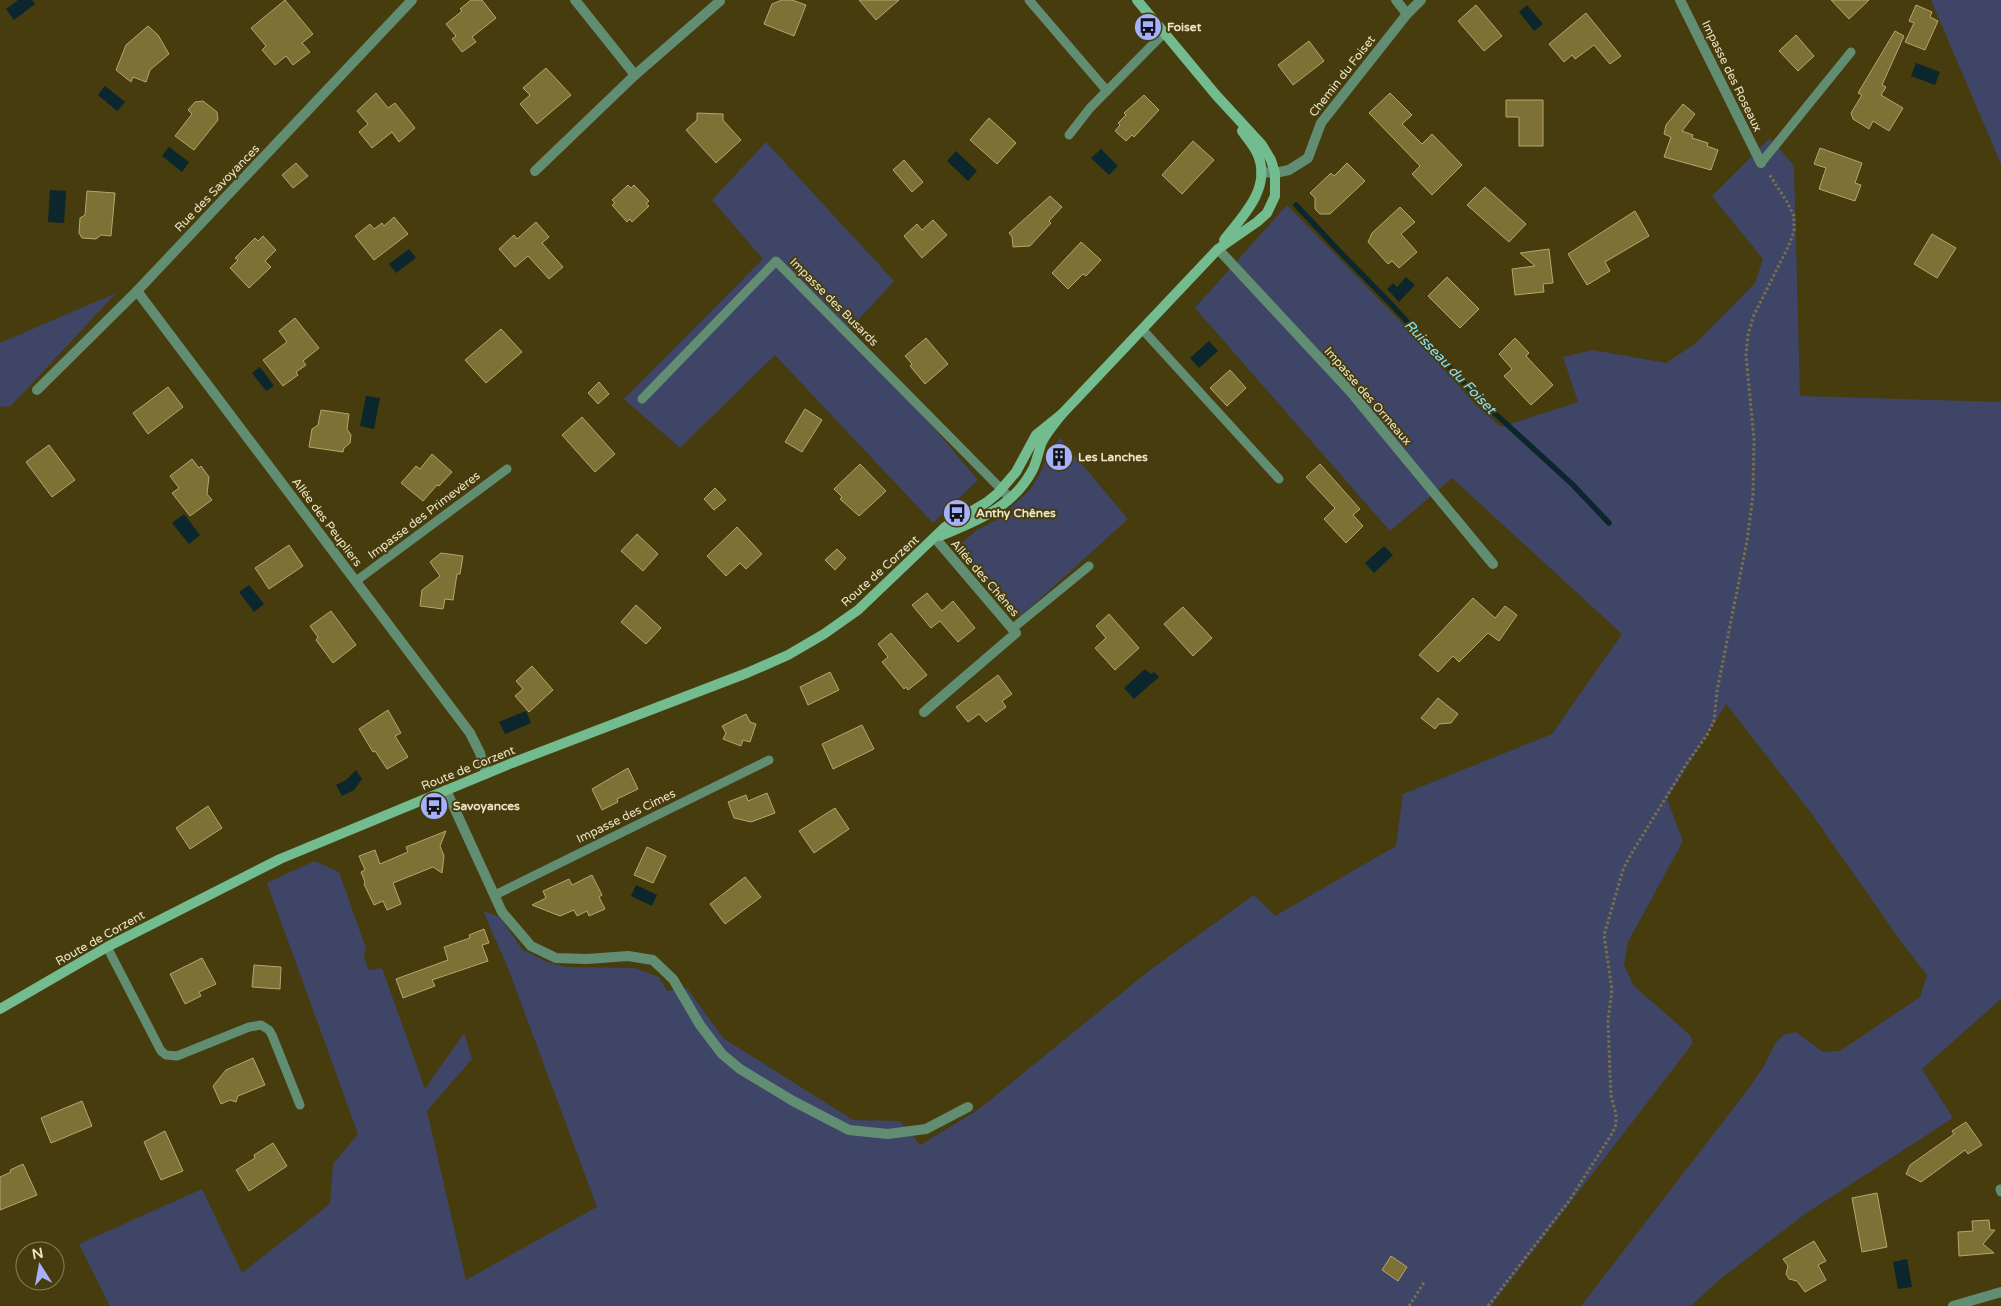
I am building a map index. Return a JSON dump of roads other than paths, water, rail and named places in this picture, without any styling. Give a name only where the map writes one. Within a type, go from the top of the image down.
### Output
[{"type":"street","name":"Rue des Savoyances","points":[[37,390],[137,291],[412,0]]},
{"type":"street","points":[[575,0],[635,75]]},
{"type":"street","name":"Route de Corzent","points":[[1137,0],[1216,95],[1262,145],[1271,160],[1275,173],[1275,196],[1267,213],[1218,249]]},
{"type":"street","points":[[1396,0],[1407,14]]},
{"type":"street","name":"Chemin du Foiset","points":[[1261,172],[1275,173],[1294,167],[1308,158],[1320,123],[1407,14],[1421,0]]},
{"type":"street","name":"Impasse des Roseaux","points":[[1680,0],[1761,163]]},
{"type":"street","points":[[535,172],[635,75],[720,1]]},
{"type":"street","name":"Route de Corzent","points":[[0,1009],[108,947],[260,868],[446,790],[747,673],[788,655],[824,634],[858,610],[950,523],[987,502],[1001,490],[1016,472],[1036,435],[1062,414],[1218,249],[1250,207],[1259,188],[1261,172],[1259,159],[1254,147],[1216,95]]},
{"type":"street","name":"Impasse des Ormeaux","points":[[1218,249],[1350,391],[1493,564]]},
{"type":"street","name":"Allée des Peupliers","points":[[137,291],[470,733],[478,747],[486,774]]},
{"type":"street","name":"Route de Corzent","points":[[934,538],[980,520],[1010,498],[1030,474],[1044,440],[1062,414]]},
{"type":"street","name":"Allée des Chênes","points":[[924,712],[1016,633],[934,538]]},
{"type":"street","points":[[446,790],[502,912],[530,946],[556,958],[587,959],[628,956],[653,960],[672,979],[700,1025],[722,1054],[740,1069],[793,1101],[849,1130],[888,1134],[926,1129],[968,1107]]},
{"type":"street","points":[[1954,1306],[2001,1292]]},
{"type":"lane","points":[[1029,0],[1107,91]]},
{"type":"lane","points":[[1069,136],[1090,108],[1164,33]]},
{"type":"lane","points":[[1761,163],[1850,52]]},
{"type":"lane","name":"Impasse des Busards","points":[[642,399],[776,261],[1010,498]]},
{"type":"lane","points":[[1142,329],[1279,479]]},
{"type":"lane","name":"Impasse des Primevères","points":[[356,581],[507,469]]},
{"type":"lane","points":[[1012,629],[1089,566]]},
{"type":"lane","name":"Impasse des Cimes","points":[[495,895],[769,760]]},
{"type":"lane","points":[[108,947],[161,1051],[170,1056],[177,1056],[255,1025],[261,1025],[269,1030],[272,1035],[300,1105]]},
{"type":"waterway","name":"Ruisseau du Foiset","points":[[1296,205],[1477,397],[1572,484],[1609,523]]},
{"type":"place","name":"Foiset","points":[[1148,27]]},
{"type":"place","name":"Les Lanches","points":[[1059,457]]},
{"type":"place","name":"Anthy Chênes","points":[[957,513]]},
{"type":"place","name":"Savoyances","points":[[434,806]]}]
